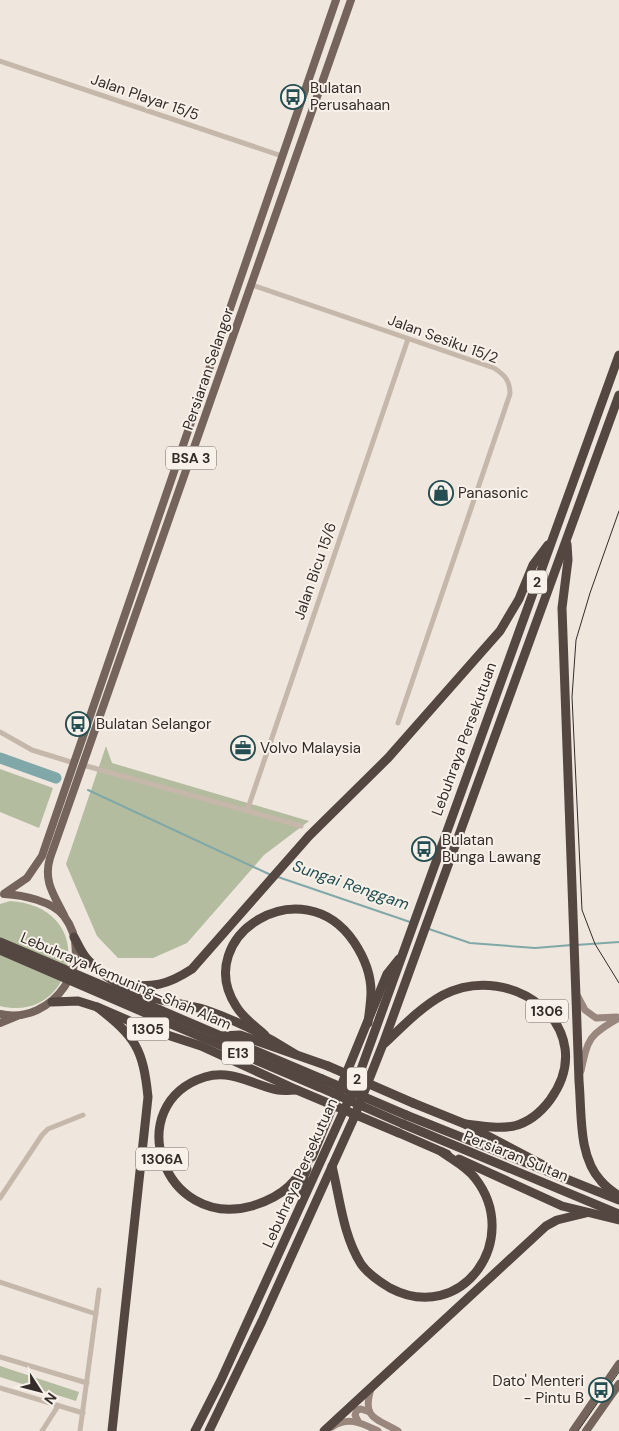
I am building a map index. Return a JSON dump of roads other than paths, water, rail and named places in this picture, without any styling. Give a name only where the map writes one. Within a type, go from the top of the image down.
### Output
[{"type":"highway","name":"Lebuhraya Persekutuan","points":[[195,1431],[302,1203],[354,1086],[418,914],[501,678],[619,355]]},
{"type":"highway","name":"Lebuhraya Persekutuan","points":[[209,1431],[262,1321],[332,1166],[384,1044],[619,395]]},
{"type":"highway","points":[[123,985],[161,985],[176,980],[192,969],[286,863],[388,758],[500,631],[519,599],[533,565],[554,535]]},
{"type":"highway","points":[[566,542],[568,560],[562,608],[579,1081],[585,1152],[591,1167],[601,1182],[619,1198]]},
{"type":"highway","points":[[295,1054],[265,1035],[243,1016],[235,1005],[227,984],[226,968],[230,952],[245,929],[268,914],[282,910],[304,910],[325,915],[349,934],[364,958],[369,972],[371,992],[368,1022]]},
{"type":"highway","points":[[74,937],[86,959],[103,974],[135,992],[154,999],[211,1012],[265,1035]]},
{"type":"highway","name":"Lebuhraya Kemuning–Shah Alam","points":[[0,942],[159,1014],[178,1027],[320,1083],[404,1119]]},
{"type":"highway","name":"Lebuhraya Kemuning–Shah Alam","points":[[0,950],[159,1014],[220,1036],[320,1083]]},
{"type":"highway","points":[[302,1203],[304,1176],[313,1153],[388,974],[404,952]]},
{"type":"highway","name":"1306","points":[[384,1044],[426,1006],[445,994],[466,987],[488,984],[505,987],[521,992],[538,1002],[548,1012],[561,1034],[565,1057],[562,1079],[556,1091],[545,1107],[533,1118],[515,1126],[498,1128],[465,1124]]},
{"type":"highway","points":[[52,1002],[78,1001],[97,1007],[128,1033],[136,1046],[146,1070],[148,1097],[112,1431]]},
{"type":"highway","name":"1305","points":[[97,1007],[146,1028],[201,1046]]},
{"type":"highway","points":[[178,1027],[201,1046],[297,1090],[544,1198],[586,1213],[619,1220]]},
{"type":"highway","points":[[220,1036],[240,1035],[328,1066],[465,1124],[542,1165],[564,1179]]},
{"type":"highway","name":"1306A","points":[[297,1090],[278,1090],[241,1077],[222,1074],[190,1083],[174,1096],[164,1113],[159,1127],[159,1146],[169,1176],[184,1194],[195,1202],[215,1208],[237,1210],[266,1202],[283,1193],[302,1172],[313,1153]]},
{"type":"highway","name":"Persiaran Sultan","points":[[404,1119],[619,1198]]},
{"type":"highway","name":"Persiaran Sultan","points":[[404,1119],[619,1214]]},
{"type":"highway","points":[[332,1166],[343,1223],[362,1266],[380,1282],[396,1291],[413,1296],[438,1296],[455,1289],[472,1278],[484,1262],[490,1249],[493,1227],[488,1201],[474,1177],[442,1152]]},
{"type":"highway","points":[[325,1431],[546,1226],[557,1220],[586,1213]]},
{"type":"main road","name":"Persiaran Selangor","points":[[2,894],[27,878],[42,856],[336,0]]},
{"type":"main road","name":"Persiaran Selangor","points":[[64,915],[48,886],[46,873],[351,0]]},
{"type":"main road","points":[[0,1023],[18,1015],[36,1011],[52,1002],[68,984],[76,961],[74,937],[64,915],[38,899],[2,894]]},
{"type":"main road","points":[[576,992],[590,1015],[606,1019],[619,1017]]},
{"type":"main road","points":[[0,1014],[18,1015]]},
{"type":"main road","points":[[579,1081],[587,1044],[594,1034],[619,1017]]},
{"type":"main road","points":[[573,1431],[619,1364]]},
{"type":"main road","points":[[586,1431],[619,1384]]},
{"type":"main road","points":[[368,1411],[367,1402],[371,1388]]},
{"type":"main road","points":[[358,1421],[355,1415],[356,1410],[361,1409],[368,1411],[374,1418],[398,1431]]},
{"type":"main road","points":[[325,1431],[340,1422],[358,1421],[378,1431]]},
{"type":"street","name":"Jalan Playar 15/5","points":[[0,61],[282,156]]},
{"type":"street","name":"Jalan Sesiku 15/2","points":[[252,285],[494,368],[508,380],[510,394],[398,723]]},
{"type":"street","name":"Jalan Bicu 15/6","points":[[246,810],[408,339]]},
{"type":"street","points":[[0,732],[32,750],[74,763]]},
{"type":"street","points":[[83,764],[300,826]]},
{"type":"street","points":[[0,1198],[42,1135],[48,1129],[83,1115]]},
{"type":"street","points":[[0,1282],[96,1314]]},
{"type":"street","points":[[80,1431],[88,1383],[99,1290]]},
{"type":"street","points":[[0,1356],[88,1383]]},
{"type":"street","points":[[0,1388],[83,1413]]},
{"type":"street","points":[[42,1431],[58,1406]]},
{"type":"waterway","name":"Sungai Renggam","points":[[0,758],[56,778]]},
{"type":"waterway","name":"Sungai Renggam","points":[[88,790],[271,875]]},
{"type":"waterway","name":"Sungai Renggam","points":[[278,877],[410,922]]},
{"type":"waterway","name":"Sungai Renggam","points":[[429,929],[470,943],[535,948],[572,945]]},
{"type":"waterway","name":"Sungai Renggam","points":[[576,945],[619,942]]},
{"type":"tram line","points":[[619,511],[590,593],[576,640],[572,697],[582,910],[595,944],[619,983]]},
{"type":"tram line","points":[[578,1431],[619,1372]]},
{"type":"place","name":"Bulatan Perusahaan","points":[[293,97]]},
{"type":"place","name":"Panasonic","points":[[441,493]]},
{"type":"place","name":"Bulatan Selangor","points":[[78,724]]},
{"type":"place","name":"Volvo Malaysia","points":[[243,748]]},
{"type":"place","name":"Bulatan Bunga Lawang","points":[[424,849]]},
{"type":"place","name":"Dato' Menteri - Pintu B","points":[[601,1390]]}]
